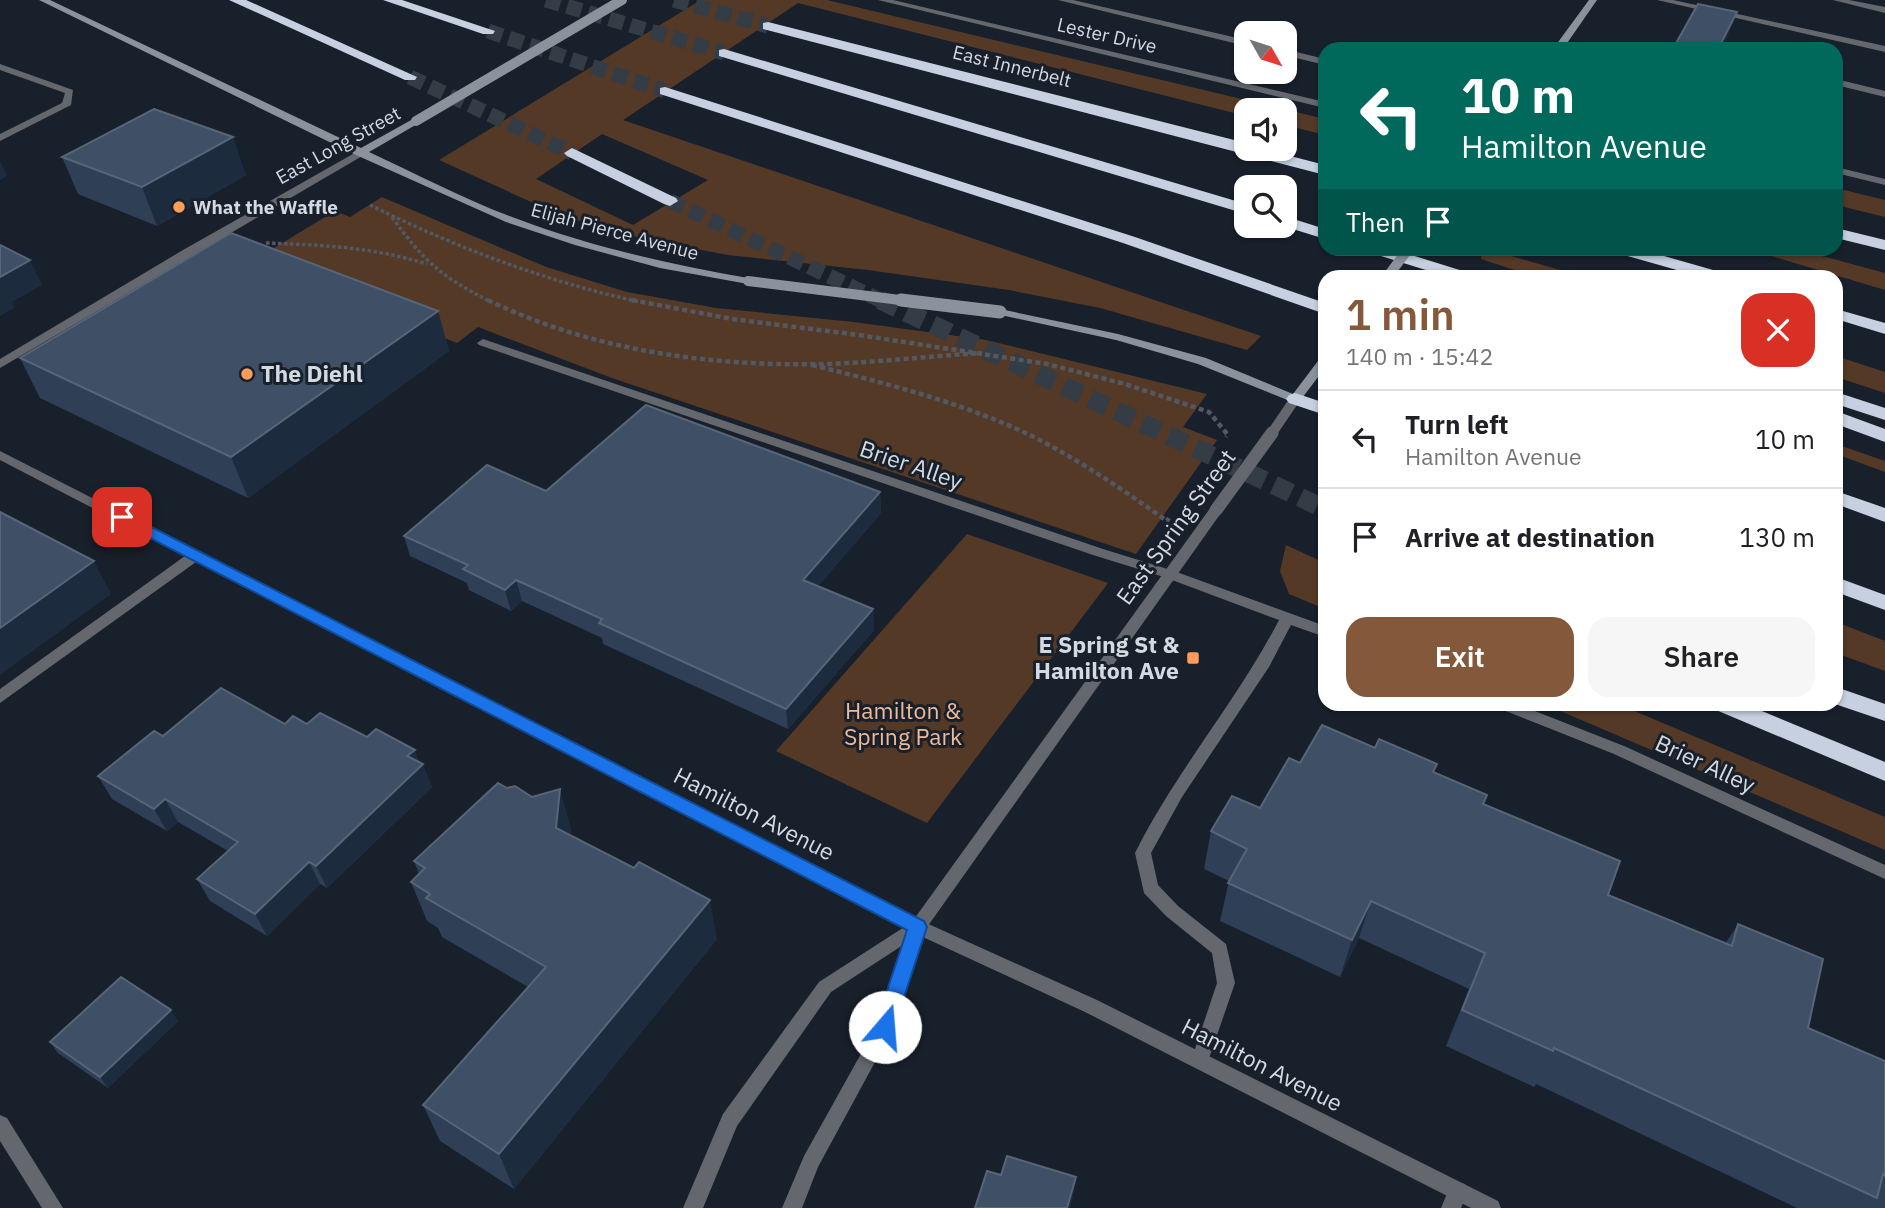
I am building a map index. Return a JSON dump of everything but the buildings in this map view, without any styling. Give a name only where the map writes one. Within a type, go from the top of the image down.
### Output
[{"type":"highway","points":[[234,0],[410,77]]},
{"type":"highway","points":[[389,0],[488,31]]},
{"type":"highway","name":"East Innerbelt","points":[[768,26],[1234,146]]},
{"type":"highway","points":[[724,53],[1234,205]]},
{"type":"highway","points":[[665,91],[1129,240],[1318,307]]},
{"type":"highway","points":[[572,153],[670,201]]},
{"type":"highway","name":"East Innerbelt","points":[[1292,161],[1318,168]]},
{"type":"highway","points":[[1297,225],[1318,232]]},
{"type":"highway","points":[[1843,235],[1885,245]]},
{"type":"highway","points":[[1396,256],[1441,270]]},
{"type":"highway","points":[[1644,256],[1693,270]]},
{"type":"highway","points":[[1843,316],[1885,329]]},
{"type":"highway","points":[[1295,399],[1318,407]]},
{"type":"highway","points":[[1843,400],[1885,414]]},
{"type":"highway","points":[[1843,420],[1885,436]]},
{"type":"highway","points":[[1843,499],[1885,515]]},
{"type":"highway","points":[[1843,587],[1885,603]]},
{"type":"highway","points":[[1843,698],[1885,713]]},
{"type":"highway","points":[[1741,711],[1885,772]]},
{"type":"main road","name":"Elijah Pierce Avenue","points":[[43,0],[360,153],[510,220],[567,240],[664,266],[748,281],[1000,312],[1118,337],[1202,361],[1295,399]]},
{"type":"main road","name":"East Long Street","points":[[360,153],[622,0]]},
{"type":"main road","points":[[1563,42],[1593,0]]},
{"type":"main road","name":"East Spring Street","points":[[1295,399],[1318,369]]},
{"type":"street","name":"Lester Drive","points":[[882,0],[1318,103]]},
{"type":"street","points":[[1062,0],[1234,40]]},
{"type":"street","points":[[1661,0],[1885,49]]},
{"type":"street","points":[[1837,0],[1885,10]]},
{"type":"street","points":[[1297,55],[1318,60]]},
{"type":"street","points":[[0,67],[69,92],[66,105],[0,138]]},
{"type":"street","points":[[1843,84],[1885,94]]},
{"type":"street","name":"East Long Street","points":[[0,364],[218,233],[360,153]]},
{"type":"street","points":[[1843,172],[1885,182]]},
{"type":"street","name":"Brier Alley","points":[[483,343],[1084,548],[1170,574],[1318,629]]},
{"type":"street","name":"East Spring Street","points":[[918,927],[1295,399]]},
{"type":"street","name":"Hamilton Avenue","points":[[0,455],[918,927],[1091,1006],[1200,1061],[1454,1200],[1490,1208]]},
{"type":"street","points":[[0,697],[196,555]]},
{"type":"street","points":[[1200,1061],[1226,982],[1220,949],[1172,911],[1150,888],[1143,853],[1176,793],[1264,663],[1287,617]]},
{"type":"street","name":"Brier Alley","points":[[1521,711],[1619,750],[1885,872]]},
{"type":"street","points":[[693,1208],[730,1120],[825,987],[918,927]]},
{"type":"street","points":[[792,1208],[811,1162],[885,1027],[918,927]]},
{"type":"street","points":[[0,1124],[53,1208]]},
{"type":"path","points":[[370,205],[442,241],[527,274],[585,291],[664,309],[757,325],[859,335],[1047,364],[1125,384],[1209,412],[1228,435],[1221,445]]},
{"type":"path","points":[[392,217],[428,264]]},
{"type":"path","points":[[218,233],[273,244],[341,245],[375,250],[428,264],[473,293],[522,317],[641,350],[703,358],[808,364],[982,353]]},
{"type":"path","points":[[808,364],[899,386],[971,410],[1034,438],[1093,469],[1167,521],[1173,512]]},
{"type":"green space","points":[[701,0],[827,0],[1237,98],[1234,98],[1234,113],[798,3],[623,120],[1261,336],[1247,350],[1100,308],[1009,290],[868,270],[728,255],[644,239],[562,216],[439,160]],"holes":[[[602,134],[708,180],[633,225],[536,179]]]},
{"type":"green space","points":[[1297,112],[1318,117],[1318,133],[1297,128]]},
{"type":"green space","points":[[1843,190],[1885,200],[1885,217],[1843,207]]},
{"type":"green space","points":[[382,197],[546,267],[627,292],[716,308],[854,322],[986,340],[1207,394],[1183,427],[1217,440],[1136,554],[612,378],[478,327],[457,343],[251,262],[335,211],[350,217]]},
{"type":"green space","points":[[1481,256],[1511,256],[1560,270],[1515,270],[1481,259]]},
{"type":"green space","points":[[1771,256],[1822,256],[1885,273],[1885,290],[1843,277],[1843,270],[1818,270]]},
{"type":"green space","points":[[1843,358],[1885,372],[1885,393],[1843,379]]},
{"type":"green space","points":[[1843,446],[1885,461],[1885,472],[1843,457]]},
{"type":"green space","name":"Hamilton & Spring Park","points":[[967,534],[1108,583],[927,823],[776,751]]},
{"type":"green space","points":[[1286,545],[1318,560],[1318,606],[1289,594],[1280,571]]},
{"type":"green space","points":[[1843,625],[1885,641],[1885,671],[1843,656]]},
{"type":"green space","points":[[1560,711],[1635,711],[1885,817],[1885,850]]},
{"type":"tunnel","points":[[546,0],[724,53]]},
{"type":"tunnel","points":[[674,0],[768,26]]},
{"type":"tunnel","points":[[488,31],[665,91]]},
{"type":"tunnel","points":[[410,77],[572,153]]},
{"type":"tunnel","points":[[670,201],[884,302]]},
{"type":"tunnel","points":[[880,300],[1318,506]]},
{"type":"place","name":"What the Waffle","points":[[179,207]]},
{"type":"place","name":"The Diehl","points":[[247,374]]},
{"type":"place","name":"E Spring St & Hamilton Ave","points":[[1193,658]]},
{"type":"route","points":[[122,517],[918,927],[885,1027]]}]
